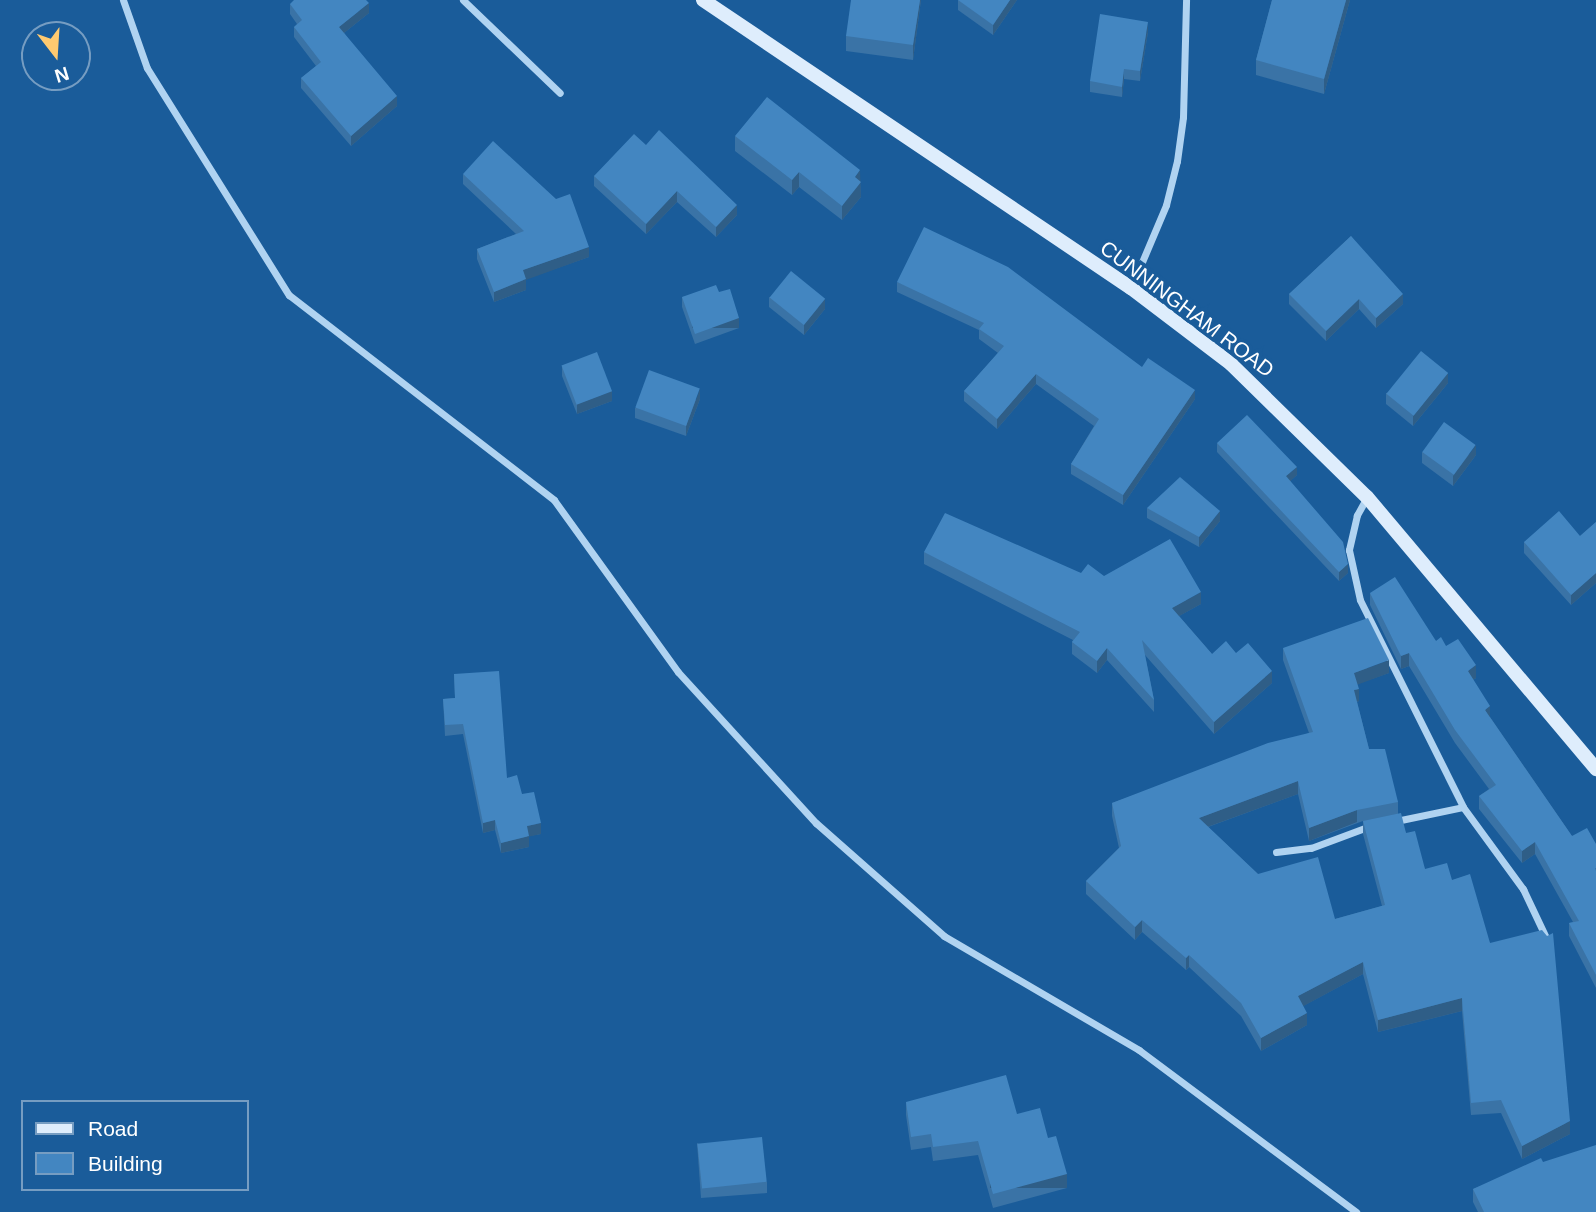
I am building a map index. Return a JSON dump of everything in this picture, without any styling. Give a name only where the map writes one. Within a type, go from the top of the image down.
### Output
[{"type":"main road","name":"CUNNINGHAM ROAD","points":[[704,0],[1131,288],[1231,364],[1367,496],[1596,769]]},
{"type":"street","points":[[123,0],[147,68],[289,295],[554,500],[678,672],[816,823],[944,936],[1139,1051],[1356,1212]]},
{"type":"street","points":[[463,0],[560,93]]},
{"type":"street","points":[[1131,288],[1166,205],[1177,162],[1183,117],[1186,0]]},
{"type":"street","points":[[1367,496],[1351,535],[1353,579],[1463,807],[1522,889],[1548,942]]},
{"type":"street","points":[[1276,852],[1311,848],[1359,828],[1463,807]]},
{"type":"building","points":[[294,0],[366,0],[369,3],[339,27],[397,96],[351,136],[301,78],[321,62],[294,27],[302,20],[290,4]]},
{"type":"building","points":[[851,0],[920,0],[913,45],[846,36]]},
{"type":"building","points":[[958,0],[1010,0],[993,25]]},
{"type":"building","points":[[1272,0],[1346,0],[1324,79],[1256,60]]},
{"type":"building","points":[[1100,14],[1148,22],[1140,71],[1124,69],[1122,87],[1090,81]]},
{"type":"building","points":[[767,97],[860,170],[855,177],[861,182],[842,206],[799,172],[792,180],[735,136]]},
{"type":"building","points":[[659,130],[737,205],[716,227],[677,191],[646,224],[594,176],[634,134],[646,145]]},
{"type":"building","points":[[493,141],[556,199],[570,194],[589,247],[523,270],[526,279],[494,292],[477,249],[524,231],[463,174]]},
{"type":"building","points":[[924,227],[1008,267],[1142,367],[1148,358],[1195,390],[1123,495],[1071,464],[1099,419],[1036,374],[997,419],[964,391],[1004,346],[979,329],[984,323],[897,282]]},
{"type":"building","points":[[1351,236],[1403,294],[1376,318],[1359,299],[1326,331],[1289,294]]},
{"type":"building","points":[[791,271],[825,299],[804,325],[770,297]]},
{"type":"building","points":[[716,285],[719,292],[730,289],[739,318],[695,334],[682,297]]},
{"type":"building","points":[[1421,351],[1448,373],[1414,416],[1386,394]]},
{"type":"building","points":[[597,352],[612,391],[577,405],[562,366]]},
{"type":"building","points":[[649,370],[700,388],[686,426],[635,408]]},
{"type":"building","points":[[1247,415],[1297,467],[1286,476],[1343,542],[1348,564],[1339,572],[1217,443]]},
{"type":"building","points":[[1444,422],[1476,445],[1454,475],[1422,452]]},
{"type":"building","points":[[1180,477],[1220,511],[1199,537],[1147,508]]},
{"type":"building","points":[[1559,511],[1580,536],[1596,522],[1596,573],[1571,595],[1524,542]]},
{"type":"building","points":[[945,513],[1081,573],[1088,564],[1104,576],[1170,539],[1201,592],[1172,608],[1212,654],[1226,641],[1236,653],[1248,643],[1272,671],[1214,722],[1142,640],[1154,700],[1107,648],[1097,661],[1072,642],[1080,632],[924,552]]},
{"type":"building","points":[[1395,577],[1436,641],[1441,637],[1446,646],[1458,639],[1476,665],[1468,671],[1490,706],[1485,710],[1572,836],[1587,828],[1596,844],[1596,975],[1569,923],[1579,921],[1535,842],[1522,851],[1479,796],[1496,785],[1455,730],[1409,653],[1401,656],[1370,593]]},
{"type":"building","points":[[1368,618],[1389,660],[1354,673],[1359,689],[1354,690],[1369,749],[1385,749],[1398,802],[1357,810],[1309,828],[1298,781],[1199,818],[1258,874],[1318,857],[1335,919],[1385,905],[1363,821],[1401,813],[1406,833],[1415,831],[1425,869],[1447,863],[1452,880],[1470,874],[1490,943],[1542,930],[1547,936],[1553,933],[1570,1121],[1522,1146],[1501,1100],[1471,1103],[1462,998],[1378,1020],[1363,962],[1298,996],[1307,1013],[1261,1038],[1241,1003],[1189,955],[1186,958],[1142,920],[1135,927],[1086,881],[1121,846],[1112,803],[1268,743],[1313,732],[1283,648]]},
{"type":"building","points":[[499,671],[507,778],[517,775],[522,794],[534,792],[541,823],[527,826],[529,836],[501,843],[495,820],[483,823],[463,724],[445,725],[443,699],[455,698],[454,674]]},
{"type":"building","points":[[1006,1075],[1017,1114],[1040,1108],[1048,1138],[1056,1136],[1067,1174],[993,1194],[978,1141],[933,1147],[931,1134],[911,1137],[906,1102]]},
{"type":"building","points":[[762,1137],[767,1182],[702,1189],[697,1144]]},
{"type":"building","points":[[1596,1145],[1596,1212],[1484,1212],[1473,1189],[1541,1158],[1543,1162]]}]
